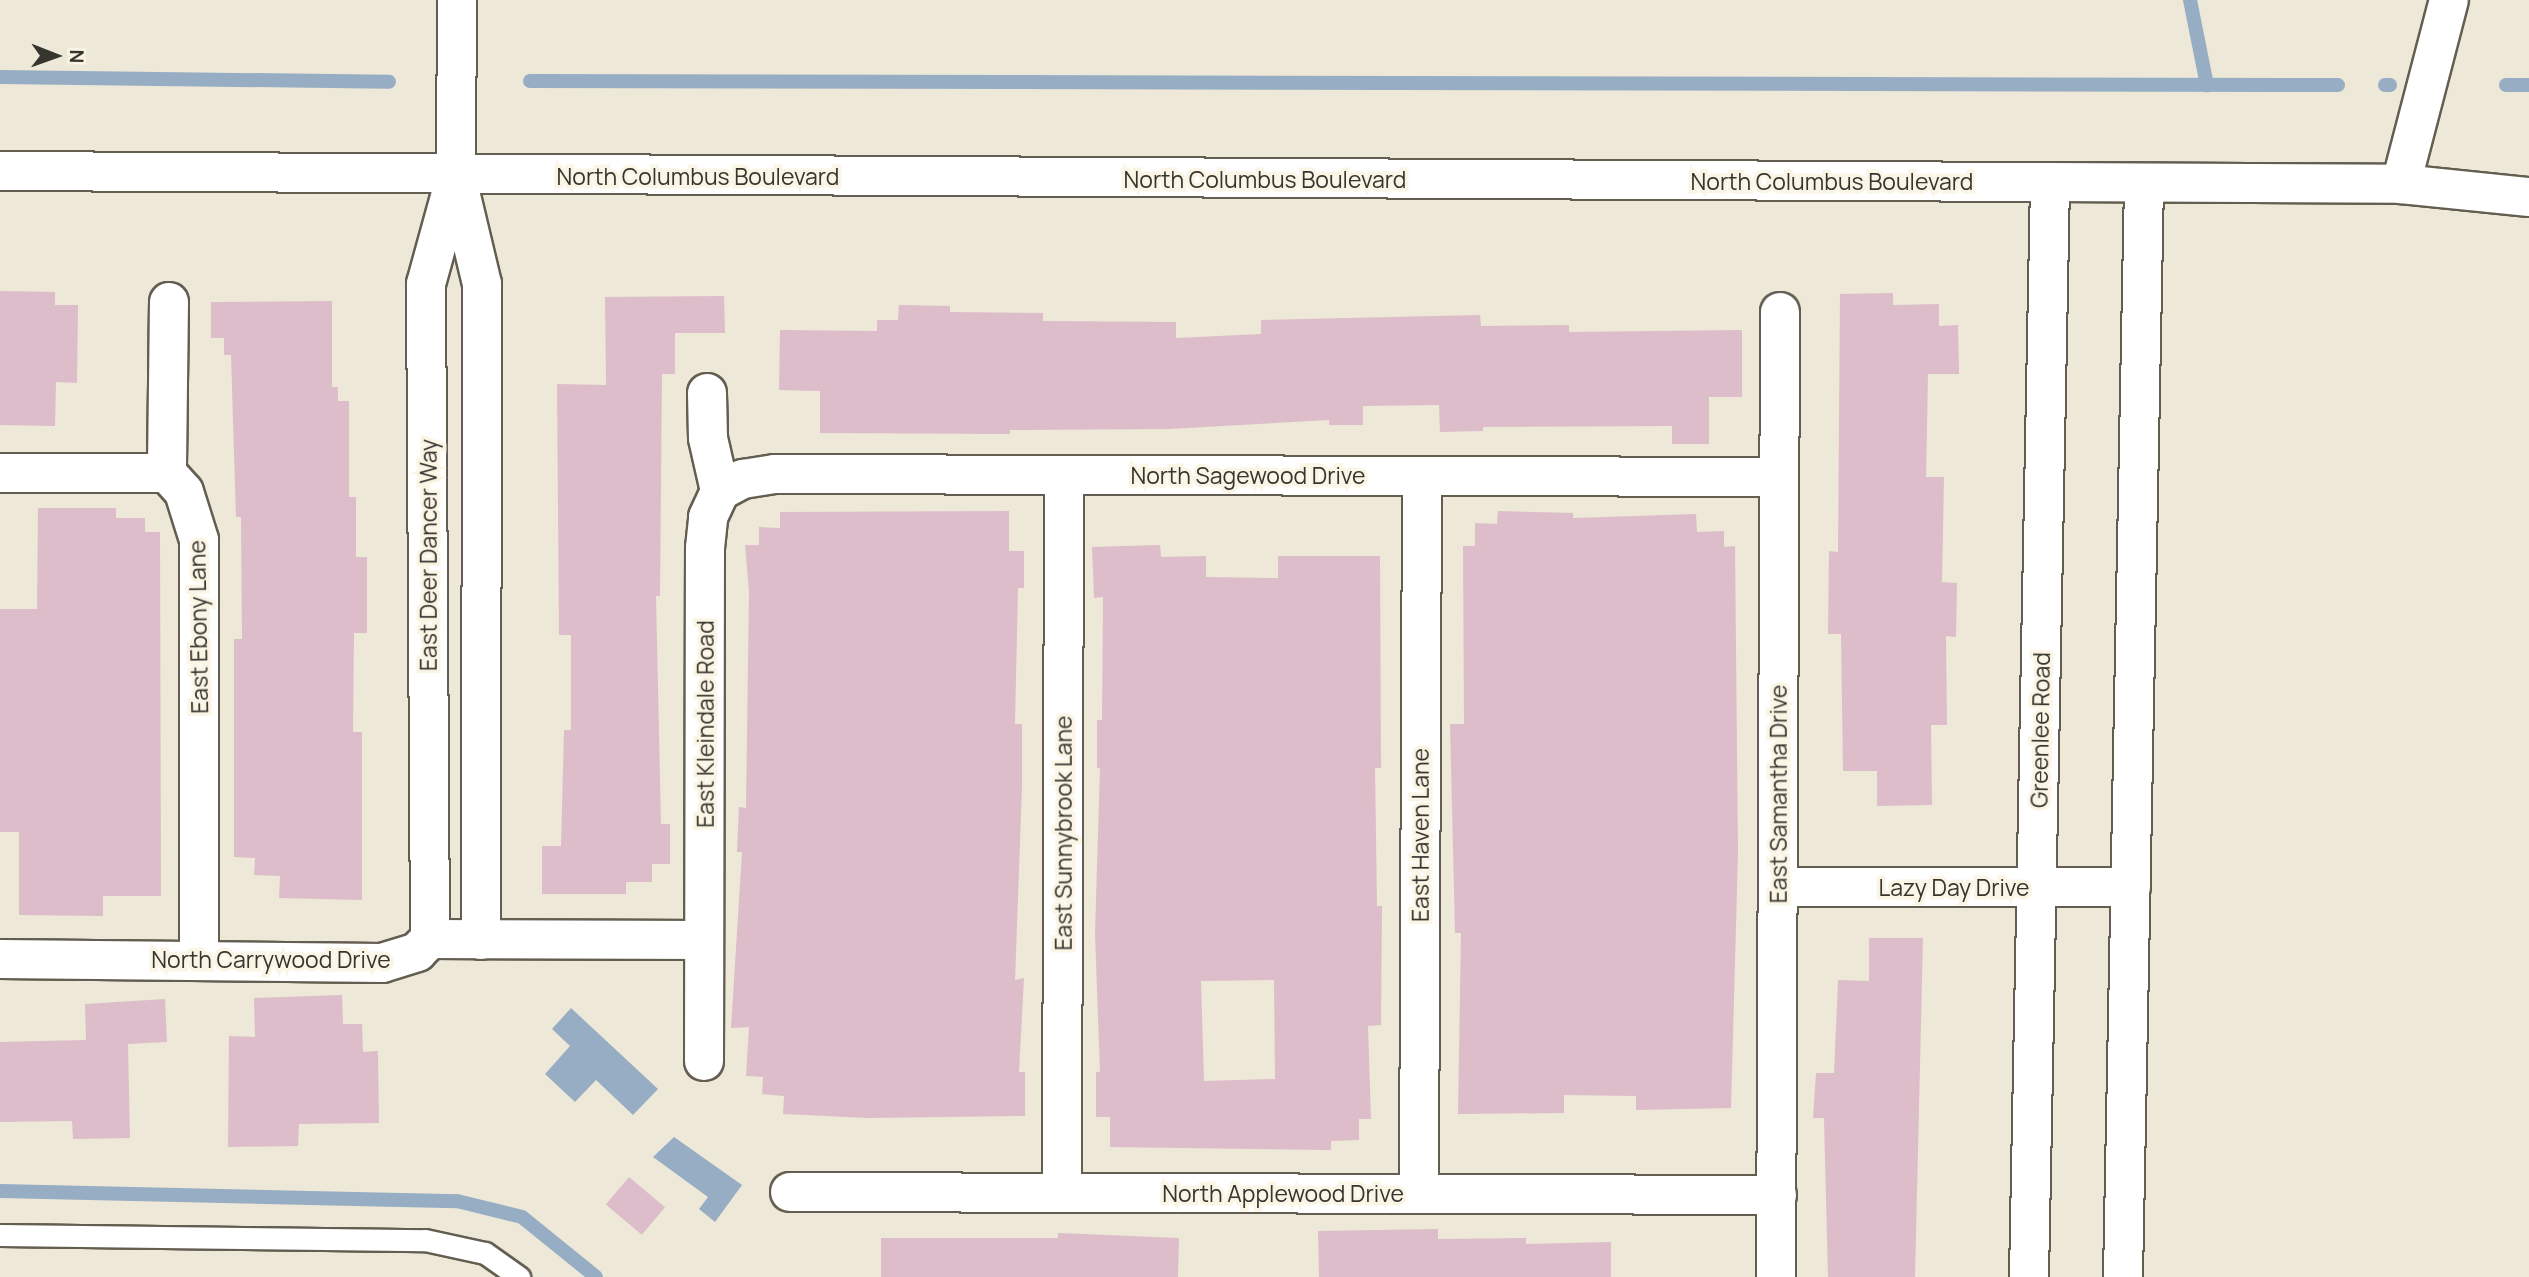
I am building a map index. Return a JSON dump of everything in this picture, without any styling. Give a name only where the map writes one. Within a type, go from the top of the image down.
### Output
[{"type":"street","name":"East Deer Dancer Way","points":[[457,0],[456,175],[482,284],[481,940]]},
{"type":"street","points":[[2400,184],[2449,0]]},
{"type":"street","name":"North Columbus Boulevard","points":[[0,171],[2400,184],[2529,197]]},
{"type":"street","name":"East Deer Dancer Way","points":[[430,939],[426,284],[456,175]]},
{"type":"street","name":"Greenlee Road","points":[[2029,1277],[2050,182]]},
{"type":"street","points":[[2123,1277],[2144,183]]},
{"type":"street","points":[[0,473],[167,473],[169,302]]},
{"type":"street","name":"East Samantha Drive","points":[[1776,1277],[1780,312]]},
{"type":"street","points":[[707,393],[708,438],[720,491]]},
{"type":"street","name":"East Ebony Lane","points":[[167,473],[184,492],[199,540],[199,961]]},
{"type":"street","name":"North Sagewood Drive","points":[[720,491],[743,479],[775,474],[1779,477]]},
{"type":"street","name":"East Sunnybrook Lane","points":[[1062,1192],[1064,475]]},
{"type":"street","name":"East Haven Lane","points":[[1419,1194],[1422,476]]},
{"type":"street","name":"East Kleindale Road","points":[[704,1061],[705,548],[708,517],[720,491]]},
{"type":"street","name":"Lazy Day Drive","points":[[1777,887],[2130,887]]},
{"type":"street","points":[[430,939],[704,940]]},
{"type":"street","name":"North Carrywood Drive","points":[[0,959],[382,963],[417,951],[430,939]]},
{"type":"street","name":"North Applewood Drive","points":[[790,1192],[1777,1195]]},
{"type":"lane","points":[[0,1235],[425,1240],[485,1253],[519,1277]]},
{"type":"water","points":[[571,1008],[658,1089],[633,1115],[596,1080],[575,1102],[545,1074],[570,1046],[552,1029]]},
{"type":"water","points":[[674,1137],[742,1185],[715,1222],[699,1209],[708,1197],[653,1157]]},
{"type":"building","points":[[0,291],[55,292],[55,305],[78,305],[77,383],[56,382],[55,426],[0,425]]},
{"type":"building","points":[[1893,293],[1893,305],[1939,304],[1939,326],[1958,325],[1959,374],[1928,374],[1926,477],[1944,477],[1942,582],[1957,583],[1956,637],[1946,636],[1947,725],[1931,725],[1932,805],[1877,806],[1877,771],[1843,771],[1841,634],[1828,634],[1829,551],[1838,552],[1840,294]]},
{"type":"building","points":[[724,296],[725,333],[675,333],[675,374],[662,374],[660,596],[656,596],[661,824],[670,824],[670,864],[652,864],[652,882],[626,882],[626,894],[542,894],[542,846],[561,846],[564,730],[571,730],[571,635],[559,635],[557,384],[606,385],[605,297]]},
{"type":"building","points":[[332,301],[332,387],[338,387],[338,401],[349,401],[349,497],[356,497],[356,557],[367,557],[367,633],[354,633],[353,732],[362,732],[362,900],[279,898],[280,876],[254,875],[255,858],[234,857],[234,639],[242,639],[241,517],[236,517],[231,355],[224,355],[224,338],[211,338],[211,302]]},
{"type":"building","points":[[899,305],[950,306],[950,312],[1043,313],[1043,321],[1176,322],[1176,338],[1261,334],[1261,320],[1480,315],[1481,326],[1569,325],[1569,332],[1742,330],[1742,397],[1709,397],[1709,444],[1672,444],[1672,426],[1483,427],[1483,431],[1440,432],[1439,405],[1363,406],[1363,425],[1329,425],[1329,420],[1169,429],[1010,430],[1010,434],[820,433],[820,391],[779,390],[780,330],[877,331],[877,320],[898,320]]},
{"type":"building","points":[[38,508],[116,508],[116,518],[145,518],[145,532],[160,532],[161,896],[103,896],[103,916],[19,915],[19,832],[0,832],[0,609],[37,609]]},
{"type":"building","points":[[1009,511],[1009,551],[1024,551],[1024,588],[1018,588],[1015,724],[1022,724],[1022,787],[1015,980],[1024,978],[1019,1072],[1025,1072],[1025,1116],[868,1118],[783,1114],[784,1096],[762,1094],[763,1077],[746,1076],[749,1027],[731,1028],[742,852],[737,852],[739,807],[746,808],[749,591],[745,545],[759,545],[759,527],[780,528],[780,512]]},
{"type":"building","points":[[1498,511],[1573,513],[1573,518],[1696,514],[1697,532],[1724,531],[1724,547],[1735,546],[1738,853],[1731,1108],[1636,1110],[1636,1096],[1564,1095],[1564,1113],[1458,1114],[1461,933],[1455,933],[1450,724],[1464,724],[1463,546],[1475,546],[1475,523],[1497,524]]},
{"type":"building","points":[[1160,545],[1161,557],[1206,556],[1206,577],[1278,578],[1278,556],[1380,556],[1381,768],[1375,768],[1377,906],[1382,906],[1381,1025],[1368,1026],[1371,1119],[1359,1119],[1359,1140],[1331,1141],[1331,1150],[1110,1147],[1110,1117],[1096,1117],[1096,1072],[1100,1072],[1095,933],[1100,768],[1097,768],[1097,720],[1102,720],[1103,597],[1094,598],[1092,547]],"holes":[[[1274,980],[1275,1079],[1204,1081],[1201,981]]]},
{"type":"building","points":[[1869,938],[1923,938],[1915,1277],[1828,1277],[1824,1118],[1813,1118],[1816,1073],[1834,1073],[1838,980],[1869,981]]},
{"type":"building","points":[[342,995],[343,1024],[362,1024],[363,1052],[378,1051],[379,1123],[299,1124],[298,1146],[228,1147],[229,1036],[255,1037],[254,998]]},
{"type":"building","points":[[165,999],[167,1042],[128,1044],[130,1138],[73,1139],[72,1121],[0,1122],[0,1042],[86,1040],[85,1004]]},
{"type":"building","points":[[629,1177],[665,1207],[642,1235],[606,1205]]},
{"type":"building","points":[[1438,1229],[1438,1239],[1526,1238],[1526,1244],[1611,1242],[1611,1277],[1319,1277],[1318,1231]]},
{"type":"building","points":[[1058,1233],[1179,1238],[1178,1277],[881,1277],[881,1238],[1058,1238]]},
{"type":"waterway","points":[[2190,0],[2207,85]]},
{"type":"waterway","points":[[0,77],[389,82]]},
{"type":"waterway","points":[[530,81],[2338,85]]},
{"type":"waterway","points":[[2385,85],[2390,85]]},
{"type":"waterway","points":[[2506,85],[2529,85]]},
{"type":"waterway","points":[[0,1191],[457,1201],[522,1217],[596,1277]]}]
